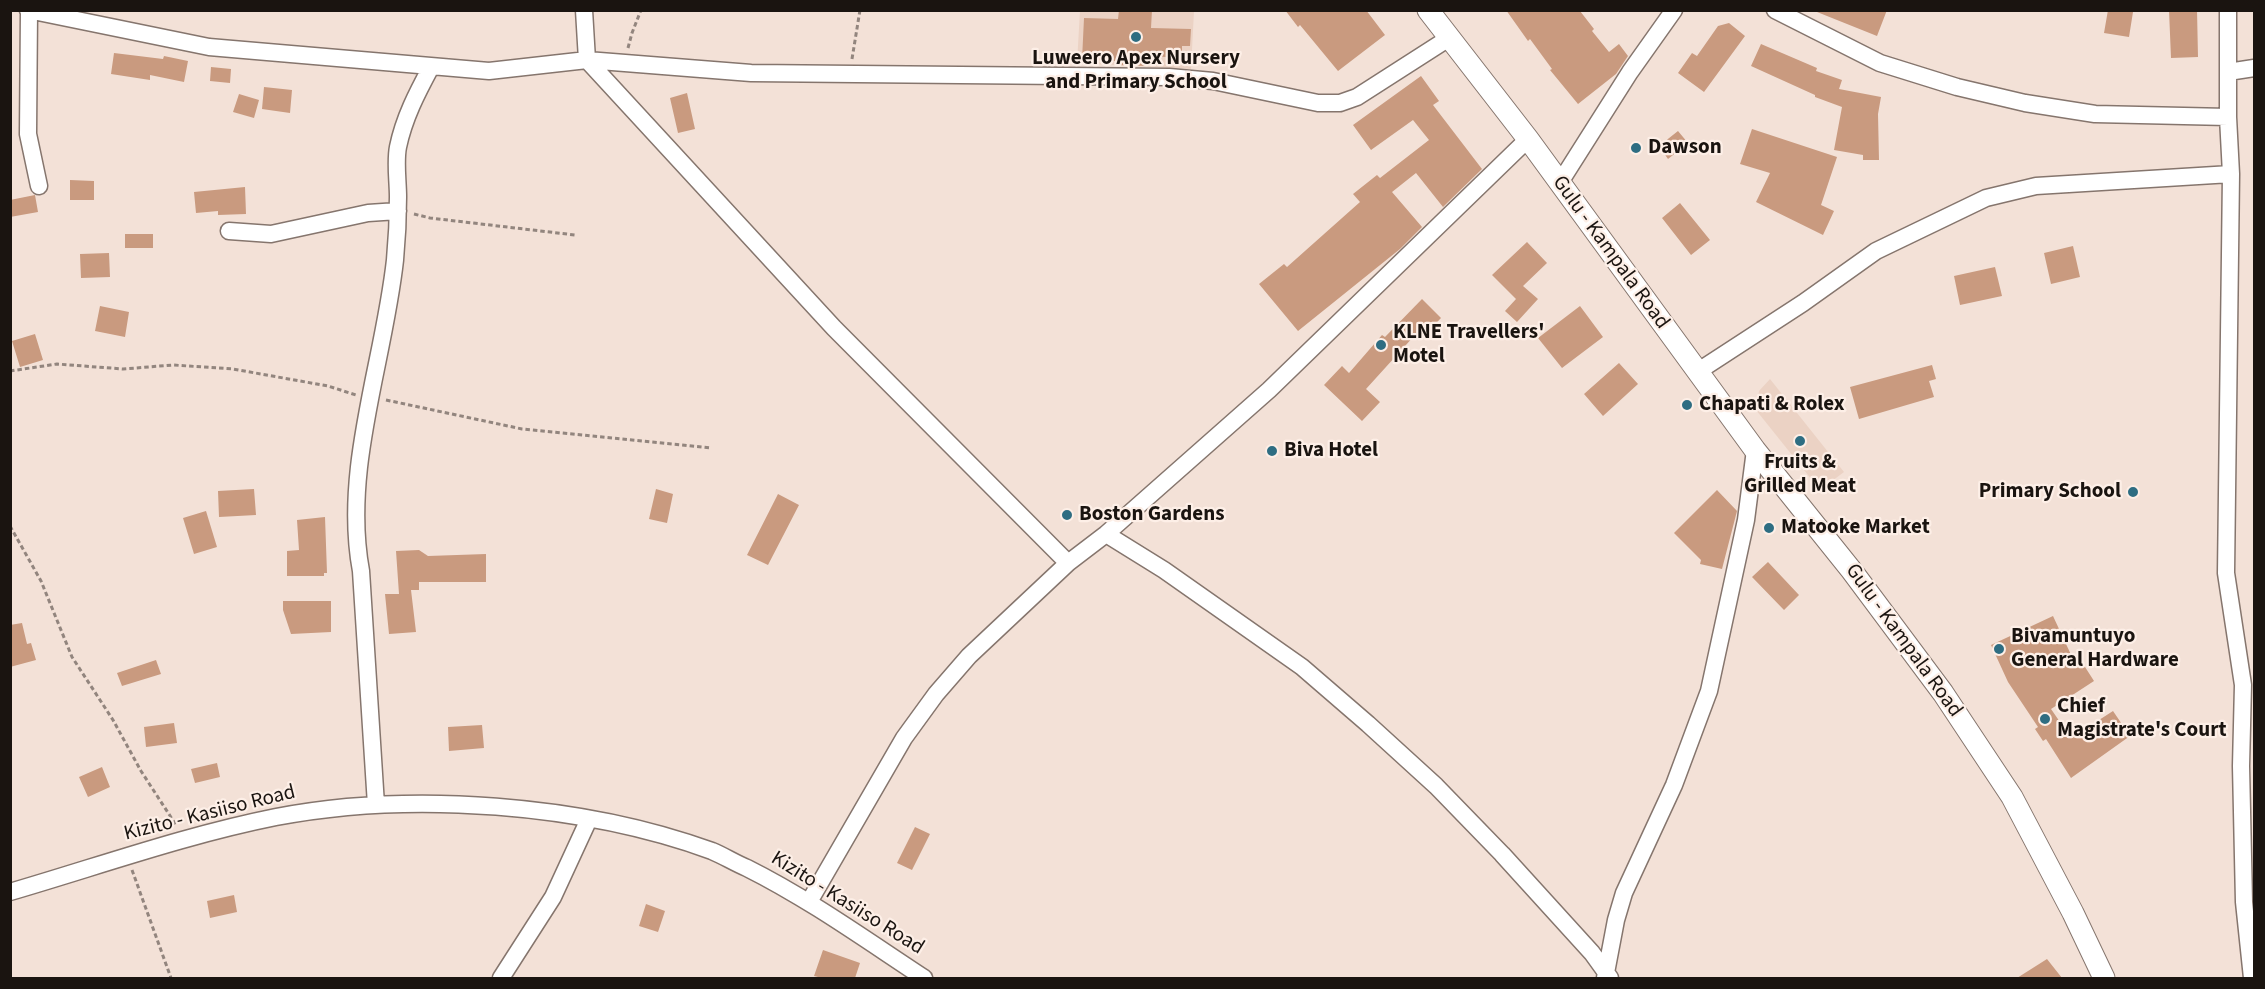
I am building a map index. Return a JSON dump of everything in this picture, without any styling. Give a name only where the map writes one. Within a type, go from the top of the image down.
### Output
[{"type":"main road","name":"Gulu - Kampala Road","points":[[1428,10],[1528,139],[1755,450],[1852,572],[1943,693],[2006,788],[2073,913],[2103,978]]},
{"type":"street","points":[[584,10],[587,60],[834,328],[1068,563]]},
{"type":"street","points":[[1559,184],[1630,72],[1674,10]]},
{"type":"street","points":[[1775,10],[1830,40],[1880,63],[1957,87],[2025,103],[2095,114],[2228,117]]},
{"type":"street","points":[[2228,10],[2228,117],[2231,174],[2226,573],[2249,685],[2241,765],[2244,902],[2252,978]]},
{"type":"street","points":[[39,186],[28,134],[29,11],[209,47],[431,67],[489,71],[587,60],[751,73],[1170,77],[1214,81],[1318,103],[1340,103],[1357,97],[1449,38]]},
{"type":"street","points":[[376,805],[361,571],[356,544],[356,496],[360,454],[380,356],[395,262],[398,150],[402,129],[411,106],[431,67]]},
{"type":"street","points":[[2228,72],[2254,68]]},
{"type":"street","points":[[809,902],[892,758],[936,694],[969,656],[1068,563],[1107,534],[1269,390],[1528,139]]},
{"type":"street","points":[[1697,372],[1803,303],[1876,251],[1986,198],[2036,186],[2231,174]]},
{"type":"street","points":[[229,231],[270,234],[368,213],[398,211]]},
{"type":"street","points":[[1607,977],[1616,920],[1624,893],[1674,785],[1709,691],[1746,520],[1755,450]]},
{"type":"street","points":[[1107,534],[1164,570],[1302,667],[1368,724],[1436,786],[1503,854],[1592,953],[1607,977]]},
{"type":"street","name":"Kizito - Kasiiso Road","points":[[10,892],[187,839],[277,817],[376,805],[507,807],[589,819],[654,834],[713,852],[809,902],[924,978]]},
{"type":"street","points":[[501,978],[553,897],[589,819]]},
{"type":"path","points":[[625,63],[632,33],[641,10]]},
{"type":"path","points":[[849,74],[860,10]]},
{"type":"path","points":[[398,211],[430,219],[575,236]]},
{"type":"path","points":[[10,526],[41,581],[72,657],[113,720],[169,817],[187,839]]},
{"type":"path","points":[[127,856],[171,978]]},
{"type":"shaded area","name":"Luweero Apex Nursery and Primary School","points":[[1080,11],[1194,11],[1191,69],[1077,63]]},
{"type":"shaded area","name":"Fruits & Grilled Meat","points":[[1770,379],[1844,472],[1820,490],[1756,410],[1759,391]]},
{"type":"building","name":"Luweero Apex Nursery and Primary School","points":[[1119,10],[1152,10],[1151,28],[1191,29],[1190,46],[1182,46],[1182,58],[1150,56],[1149,66],[1116,65],[1116,61],[1082,60],[1084,18],[1118,19]]},
{"type":"building","points":[[1285,10],[1366,10],[1385,35],[1338,71]]},
{"type":"building","points":[[1506,10],[1580,11],[1609,52],[1619,44],[1628,56],[1616,74],[1578,104]]},
{"type":"building","points":[[1812,10],[1887,10],[1877,36]]},
{"type":"building","points":[[2108,10],[2133,12],[2129,37],[2104,33]]},
{"type":"building","points":[[2169,10],[2197,10],[2198,57],[2171,58]]},
{"type":"building","points":[[1729,23],[1745,36],[1704,92],[1678,73],[1692,53],[1697,56],[1718,26]]},
{"type":"building","points":[[1761,44],[1817,68],[1816,71],[1842,80],[1839,89],[1881,97],[1878,114],[1879,160],[1863,160],[1863,155],[1834,150],[1842,107],[1815,97],[1751,66]]},
{"type":"building","points":[[114,53],[163,59],[164,56],[188,61],[184,82],[150,75],[150,80],[111,74]]},
{"type":"building","points":[[211,67],[231,69],[230,83],[210,81]]},
{"type":"building","points":[[1421,76],[1439,101],[1433,105],[1482,169],[1443,207],[1416,173],[1392,192],[1422,227],[1400,249],[1298,331],[1259,284],[1284,264],[1287,267],[1360,202],[1353,194],[1377,175],[1380,178],[1429,140],[1413,120],[1371,150],[1353,125]]},
{"type":"building","points":[[264,87],[292,90],[290,113],[262,109]]},
{"type":"building","points":[[687,93],[695,129],[678,133],[670,98]]},
{"type":"building","points":[[239,94],[259,100],[254,118],[233,112]]},
{"type":"building","points":[[1752,129],[1837,157],[1821,205],[1834,211],[1823,235],[1756,202],[1770,173],[1740,164]]},
{"type":"building","points":[[1678,131],[1688,143],[1668,159],[1659,146]]},
{"type":"building","points":[[70,180],[94,181],[94,200],[70,200]]},
{"type":"building","points":[[245,187],[246,214],[218,215],[218,211],[196,213],[194,192]]},
{"type":"building","points":[[35,195],[38,212],[10,217],[10,200]]},
{"type":"building","points":[[1680,203],[1710,240],[1691,255],[1662,218]]},
{"type":"building","points":[[125,234],[153,234],[153,248],[125,248]]},
{"type":"building","points":[[1527,242],[1547,263],[1523,286],[1538,299],[1517,322],[1505,311],[1516,299],[1492,275]]},
{"type":"building","points":[[2073,246],[2080,277],[2051,284],[2044,253]]},
{"type":"building","points":[[109,253],[110,277],[81,278],[80,254]]},
{"type":"building","points":[[1995,267],[2002,296],[1960,305],[1954,276]]},
{"type":"building","points":[[1422,299],[1441,318],[1420,340],[1415,335],[1366,389],[1380,402],[1362,421],[1324,385],[1342,366],[1349,373],[1382,335],[1385,337]]},
{"type":"building","points":[[100,306],[129,312],[125,337],[95,331]]},
{"type":"building","points":[[1580,306],[1603,337],[1562,368],[1538,338]]},
{"type":"building","points":[[35,334],[43,360],[20,367],[12,341]]},
{"type":"building","points":[[1619,363],[1638,384],[1603,416],[1584,394]]},
{"type":"building","points":[[1932,365],[1936,379],[1929,381],[1934,397],[1859,419],[1850,387]]},
{"type":"building","points":[[254,489],[256,515],[219,517],[218,491]]},
{"type":"building","points":[[656,489],[673,494],[667,523],[649,519]]},
{"type":"building","points":[[1717,490],[1737,511],[1722,569],[1700,564],[1701,560],[1674,533]]},
{"type":"building","points":[[778,494],[799,505],[768,565],[747,555]]},
{"type":"building","points":[[206,511],[217,547],[194,554],[183,518]]},
{"type":"building","points":[[325,517],[327,573],[324,573],[324,576],[287,576],[287,551],[299,550],[297,520]]},
{"type":"building","points":[[419,550],[428,556],[486,554],[486,582],[419,582],[419,590],[411,590],[416,632],[389,634],[385,594],[399,594],[396,551]]},
{"type":"building","points":[[1768,562],[1799,595],[1784,610],[1752,577]]},
{"type":"building","points":[[283,601],[331,601],[331,632],[291,634],[283,610]]},
{"type":"building","points":[[2053,616],[2073,659],[2078,656],[2094,681],[2051,709],[2071,738],[2113,711],[2130,736],[2071,778],[2046,739],[2043,741],[2035,729],[2038,727],[2008,682],[1991,645]]},
{"type":"building","points":[[22,623],[27,644],[31,643],[36,660],[10,667],[10,625]]},
{"type":"building","points":[[156,660],[161,674],[122,686],[117,673]]},
{"type":"building","points":[[174,723],[177,743],[146,747],[144,727]]},
{"type":"building","points":[[482,725],[484,748],[449,751],[448,727]]},
{"type":"building","points":[[217,763],[220,777],[195,783],[191,769]]},
{"type":"building","points":[[102,767],[110,787],[88,797],[79,777]]},
{"type":"building","points":[[915,827],[930,834],[912,870],[897,863]]},
{"type":"building","points":[[234,895],[237,912],[210,918],[207,901]]},
{"type":"building","points":[[646,904],[665,911],[658,932],[639,926]]},
{"type":"building","points":[[823,950],[860,963],[855,978],[814,976]]},
{"type":"building","points":[[2047,959],[2062,978],[2017,978]]},
{"type":"place","name":"Luweero Apex Nursery and Primary School","points":[[1136,37]]},
{"type":"place","name":"Dawson","points":[[1636,148]]},
{"type":"place","name":"KLNE Travellers' Motel","points":[[1381,345]]},
{"type":"place","name":"Chapati & Rolex","points":[[1687,405]]},
{"type":"place","name":"Fruits & Grilled Meat","points":[[1800,441]]},
{"type":"place","name":"Biva Hotel","points":[[1272,451]]},
{"type":"place","name":"Primary School","points":[[2133,492]]},
{"type":"place","name":"Boston Gardens","points":[[1067,515]]},
{"type":"place","name":"Matooke Market","points":[[1769,528]]},
{"type":"place","name":"Bivamuntuyo General Hardware","points":[[1999,649]]},
{"type":"place","name":"Chief Magistrate's Court","points":[[2045,719]]}]
